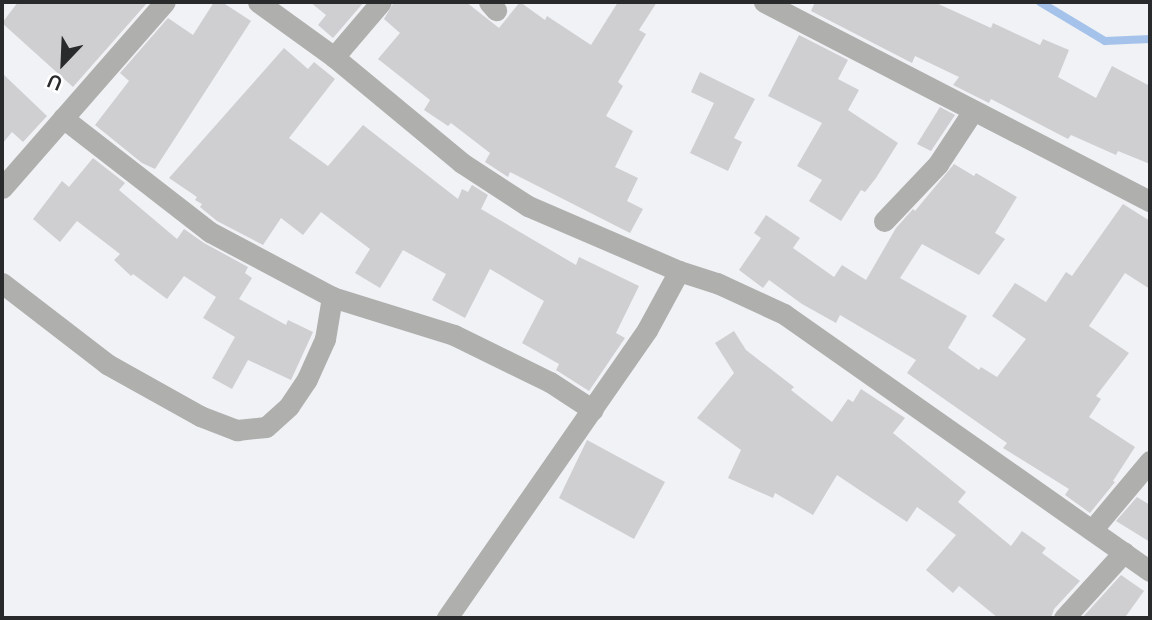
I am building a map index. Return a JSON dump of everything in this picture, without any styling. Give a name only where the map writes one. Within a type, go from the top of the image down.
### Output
[{"type":"street","points":[[2,188],[165,2]]},
{"type":"street","points":[[258,2],[334,57],[462,163],[528,206],[686,273],[716,283],[784,314],[1150,571]]},
{"type":"street","points":[[334,57],[381,2]]},
{"type":"street","points":[[764,2],[1150,201]]},
{"type":"street","points":[[884,221],[938,164],[973,111]]},
{"type":"street","points":[[63,118],[209,232],[332,297],[454,335],[550,382],[593,410]]},
{"type":"street","points":[[458,614],[686,273]]},
{"type":"street","points":[[2,283],[107,364],[200,416],[237,430],[267,427],[289,406],[307,379],[325,338],[332,297]]},
{"type":"street","points":[[1092,530],[1150,461]]},
{"type":"street","points":[[1064,618],[1124,552]]},
{"type":"building","points":[[18,2],[147,3],[73,87],[2,23]]},
{"type":"building","points":[[214,2],[222,2],[251,21],[155,169],[142,163],[95,125],[129,81],[120,73],[168,18],[193,35]]},
{"type":"building","points":[[310,2],[364,2],[333,38],[318,25],[326,15]]},
{"type":"building","points":[[394,2],[466,2],[499,28],[520,2],[545,20],[547,16],[591,45],[618,2],[657,2],[639,30],[646,34],[618,82],[623,86],[606,116],[633,131],[615,167],[638,178],[627,201],[643,209],[630,233],[510,172],[508,177],[485,162],[490,153],[451,123],[448,126],[424,110],[430,100],[378,59],[400,33],[384,19]]},
{"type":"building","points":[[815,2],[934,2],[991,28],[993,23],[1040,45],[1043,39],[1069,50],[1058,77],[1096,98],[1112,66],[1150,86],[1150,164],[1118,151],[1116,155],[1071,135],[1068,139],[991,99],[989,103],[953,85],[959,77],[915,56],[912,63],[811,11]]},
{"type":"building","points":[[799,35],[848,60],[838,79],[859,90],[848,110],[898,143],[876,178],[865,192],[861,190],[841,221],[809,201],[822,180],[797,166],[822,123],[768,96]]},
{"type":"building","points":[[284,48],[308,69],[314,62],[335,79],[289,138],[328,166],[363,125],[458,199],[462,189],[468,192],[472,185],[488,195],[481,209],[576,265],[579,257],[639,286],[616,333],[625,338],[589,391],[556,370],[559,364],[522,343],[544,301],[490,269],[465,318],[432,300],[446,274],[403,250],[380,288],[355,273],[370,249],[321,212],[303,235],[281,218],[263,245],[217,221],[200,207],[202,204],[195,200],[197,197],[169,178]]},
{"type":"building","points":[[700,72],[755,99],[734,138],[742,142],[728,171],[690,153],[714,103],[691,92]]},
{"type":"building","points":[[2,73],[47,116],[23,142],[12,132],[2,144]]},
{"type":"building","points":[[940,107],[955,115],[931,151],[917,144]]},
{"type":"building","points":[[93,158],[125,183],[119,190],[177,239],[184,229],[248,267],[245,273],[252,278],[239,299],[286,325],[288,320],[313,332],[291,380],[248,360],[232,389],[212,378],[235,337],[203,318],[216,297],[184,276],[167,299],[133,274],[131,276],[114,260],[120,254],[77,221],[60,242],[33,219],[62,181],[69,187]]},
{"type":"building","points":[[954,164],[974,176],[976,173],[1017,197],[995,233],[1005,239],[979,275],[922,244],[900,278],[967,316],[948,348],[979,370],[981,367],[997,377],[1026,339],[992,316],[1015,283],[1046,302],[1066,272],[1072,276],[1123,204],[1150,221],[1150,289],[1125,273],[1089,326],[1129,353],[1096,396],[1101,399],[1089,417],[1135,447],[1113,481],[1115,482],[1090,513],[1065,495],[1069,489],[1003,448],[1007,443],[907,373],[916,360],[840,315],[836,323],[802,304],[769,280],[763,288],[739,270],[761,238],[754,233],[766,215],[800,238],[793,248],[834,277],[842,265],[866,280],[896,228],[913,209],[915,211]]},
{"type":"building","points":[[734,331],[746,350],[794,387],[791,390],[832,422],[848,399],[853,402],[861,389],[905,418],[893,433],[966,492],[958,502],[1011,546],[1022,531],[1046,548],[1042,553],[1080,581],[1054,609],[1051,618],[998,618],[959,586],[953,593],[926,570],[956,535],[917,507],[907,522],[837,475],[813,515],[775,493],[773,498],[728,478],[741,450],[697,418],[734,373],[715,343]]},
{"type":"building","points":[[587,440],[665,482],[634,539],[559,498]]},
{"type":"building","points":[[1137,497],[1150,505],[1150,542],[1116,521]]},
{"type":"building","points":[[1121,575],[1144,591],[1126,616],[1129,618],[1082,618]]},
{"type":"waterway","points":[[1040,2],[1105,41],[1150,39]]}]
